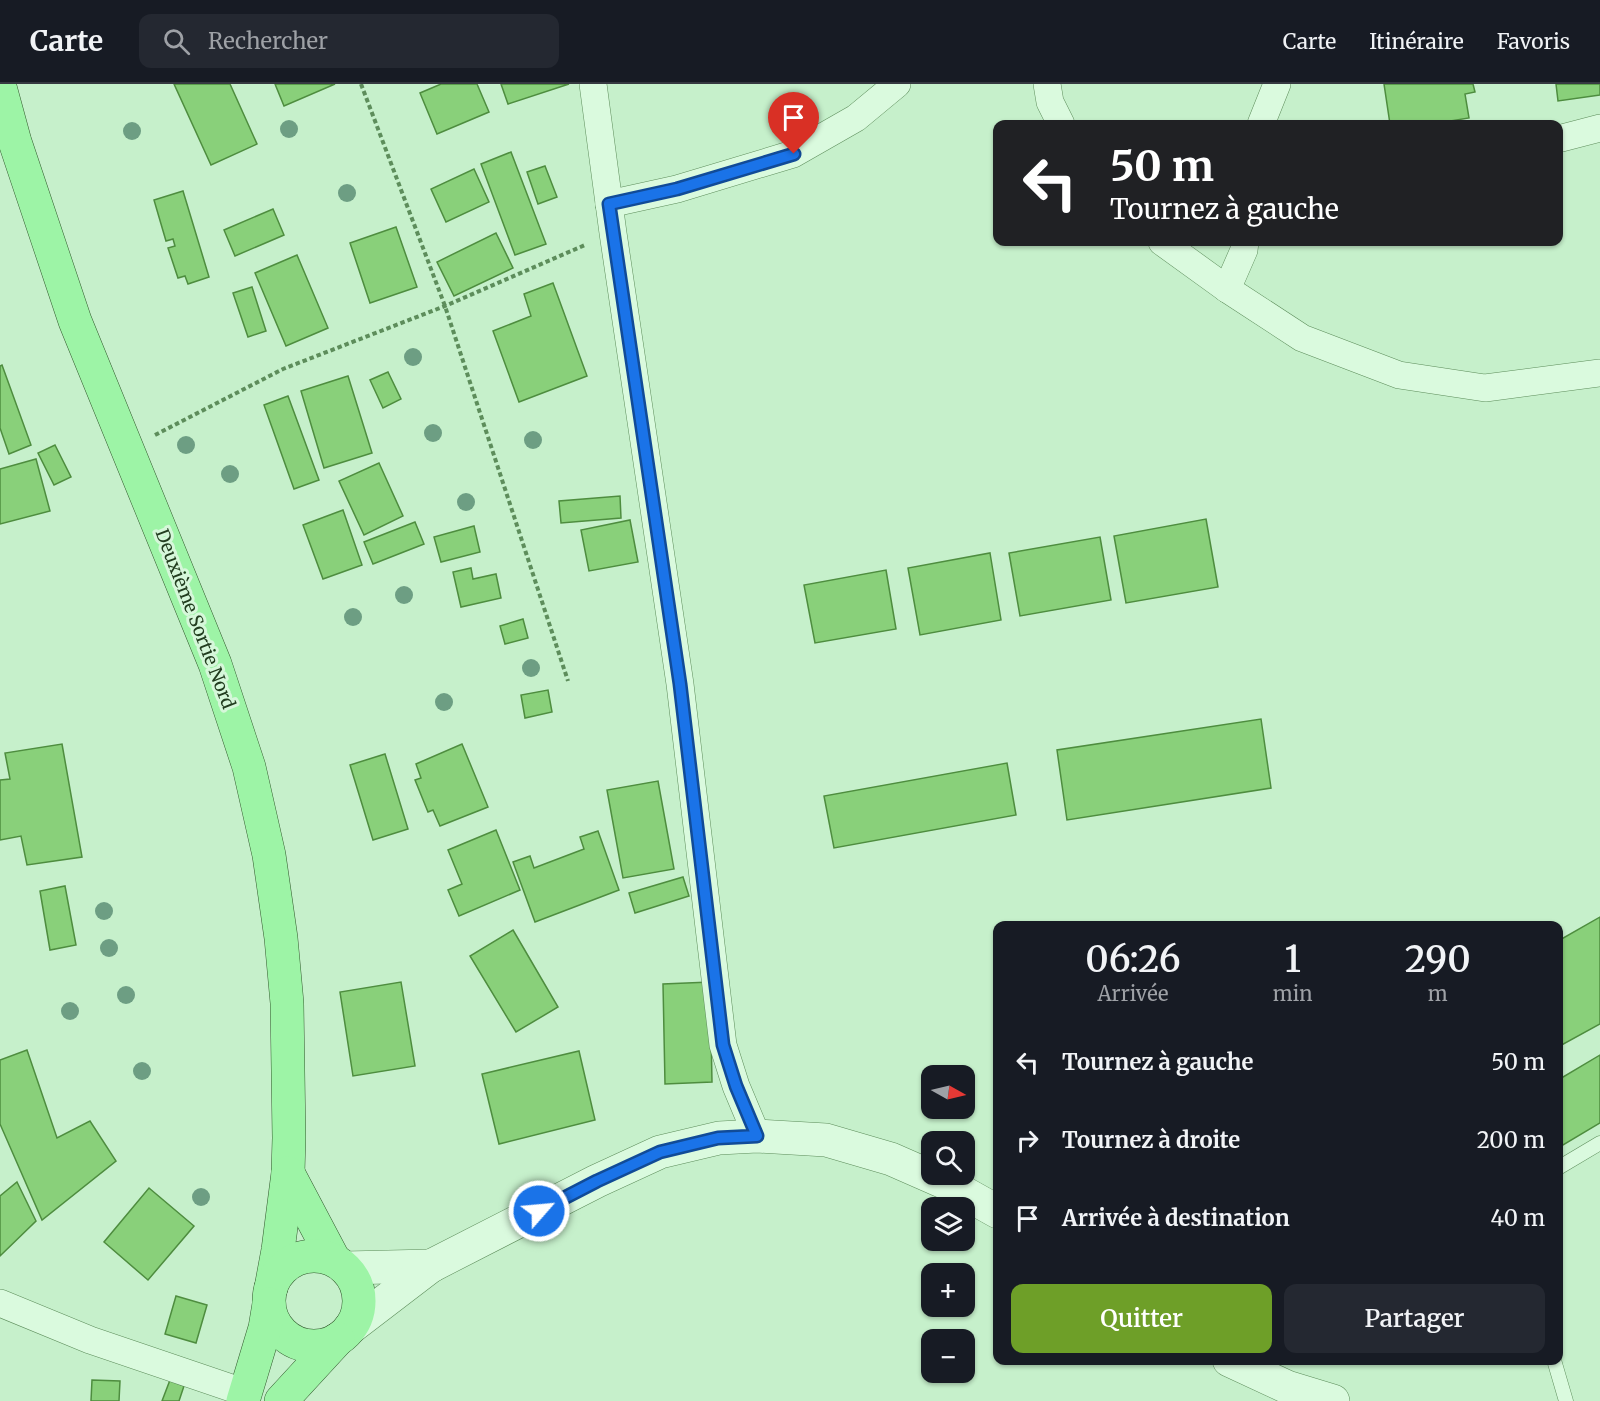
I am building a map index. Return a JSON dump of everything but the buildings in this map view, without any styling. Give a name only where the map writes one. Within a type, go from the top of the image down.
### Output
[{"type":"main road","name":"Deuxième Sortie Nord","points":[[0,87],[15,142],[75,321],[215,664],[249,767],[269,855],[281,938],[287,1003],[288,1173],[265,1328],[244,1397]]},
{"type":"main road","name":"Deuxième Sortie Nord","points":[[288,1173],[339,1264]]},
{"type":"main road","points":[[282,1401],[344,1333],[357,1313],[359,1297],[355,1281],[339,1264],[319,1256],[303,1257],[290,1263],[278,1274],[270,1296],[272,1319],[281,1332],[294,1341],[308,1346],[324,1345],[344,1333]]},
{"type":"street","points":[[593,84],[680,684],[723,1045],[736,1086],[757,1136]]},
{"type":"street","points":[[609,204],[677,189],[794,154],[856,118],[897,84]]},
{"type":"street","points":[[1047,84],[1050,102],[1059,120]]},
{"type":"street","points":[[1263,120],[1277,84]]},
{"type":"street","points":[[1563,138],[1600,128]]},
{"type":"street","points":[[1168,246],[1227,289],[1302,338],[1399,375],[1485,388],[1600,373]]},
{"type":"street","points":[[1227,289],[1248,246]]},
{"type":"street","points":[[344,1333],[431,1266],[597,1181],[660,1152],[718,1138],[757,1136],[826,1140],[891,1159],[948,1184],[993,1209]]},
{"type":"street","points":[[339,1264],[431,1266]]},
{"type":"street","points":[[0,1303],[90,1340],[244,1397]]},
{"type":"street","points":[[1240,1365],[1287,1387],[1333,1401]]},
{"type":"lane","points":[[1563,1165],[1600,1143]]},
{"type":"lane","points":[[1555,1365],[1566,1401]]},
{"type":"path","points":[[361,84],[445,306],[568,681]]},
{"type":"path","points":[[128,449],[283,369],[445,306],[613,233]]},
{"type":"route","points":[[539,1211],[660,1152],[718,1138],[757,1136],[736,1086],[723,1045],[680,684],[609,204],[677,189],[794,154]]}]
